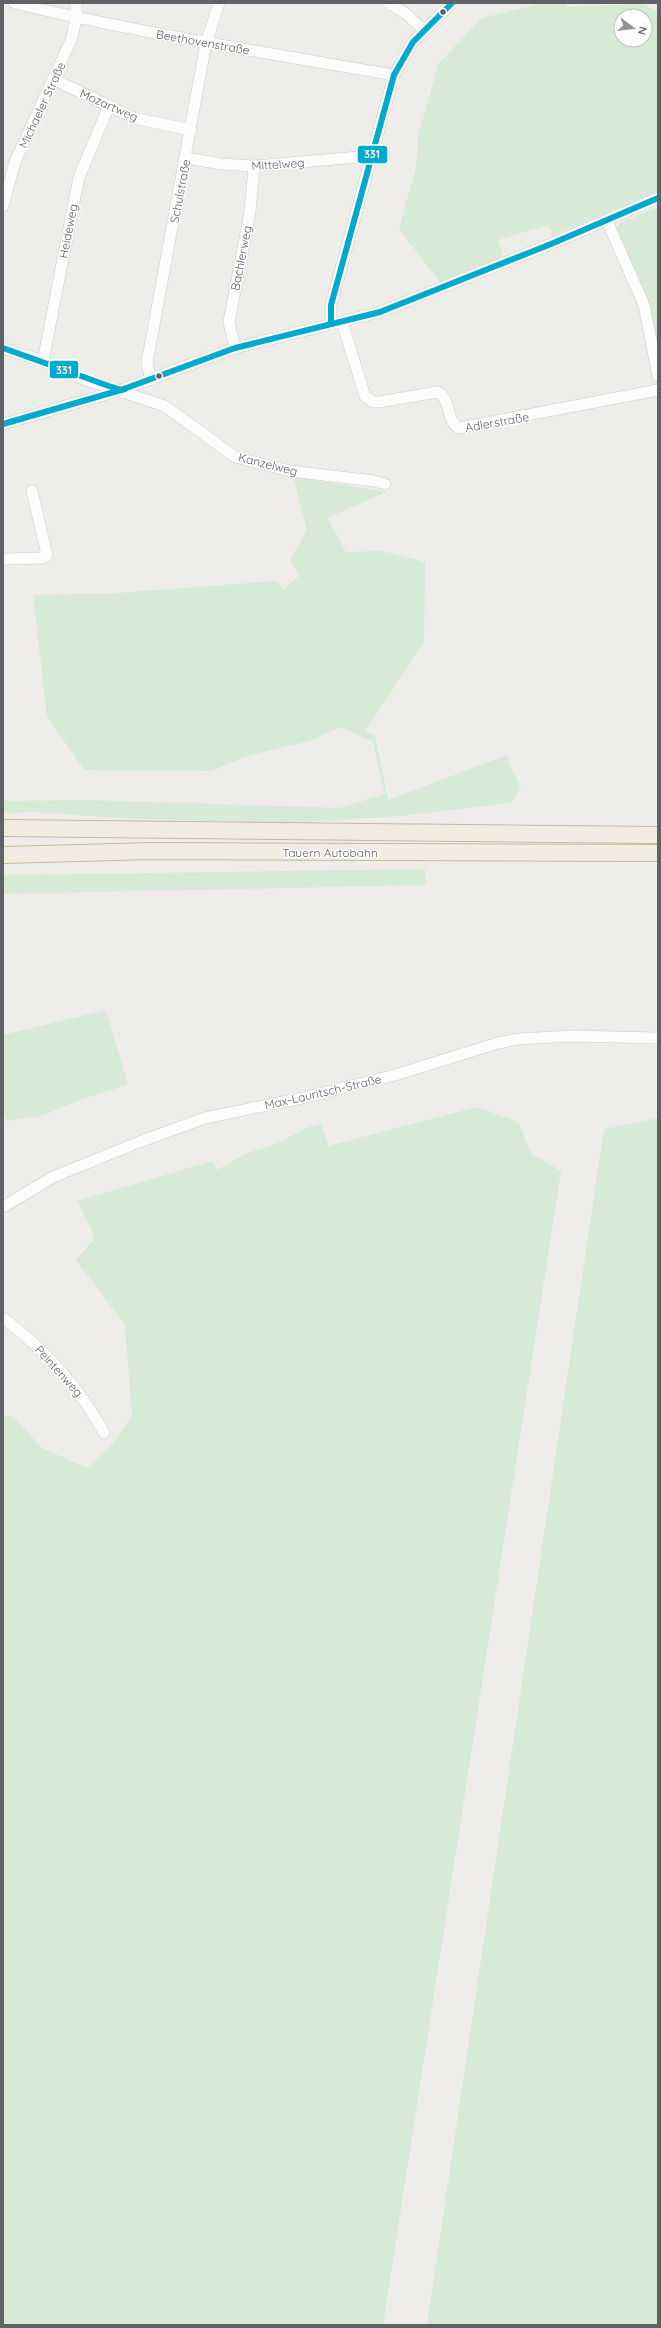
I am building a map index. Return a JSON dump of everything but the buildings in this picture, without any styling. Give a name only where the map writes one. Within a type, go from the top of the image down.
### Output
[{"type":"highway","name":"Tauern Autobahn","points":[[3,828],[658,835]]},
{"type":"highway","name":"Tauern Autobahn","points":[[3,855],[153,851],[658,853]]},
{"type":"street","name":"Beethovenstraße","points":[[14,3],[76,18],[206,43],[394,75]]},
{"type":"street","name":"Michaeler Straße","points":[[3,206],[15,162],[68,50],[76,18],[76,3]]},
{"type":"street","name":"Schulstraße","points":[[151,380],[147,363],[206,43],[220,3]]},
{"type":"street","points":[[388,3],[405,13],[424,30]]},
{"type":"street","points":[[336,323],[331,305],[370,156],[394,75],[413,42],[452,3]]},
{"type":"street","name":"Mozartweg","points":[[53,79],[134,118],[191,130]]},
{"type":"street","name":"Heideweg","points":[[43,361],[79,177],[109,106]]},
{"type":"street","name":"Mittelweg","points":[[186,158],[222,164],[254,166],[370,156]]},
{"type":"street","name":"Bachlerweg","points":[[234,348],[229,322],[250,212],[254,166]]},
{"type":"street","points":[[3,424],[121,390],[234,348],[380,312],[428,294],[658,198]]},
{"type":"street","points":[[606,221],[644,306],[658,376]]},
{"type":"street","name":"Adlerstraße","points":[[336,323],[365,396],[373,402],[379,402],[438,392],[446,399],[452,422],[459,428],[658,390]]},
{"type":"street","name":"Kanzelweg","points":[[3,348],[43,361],[84,379],[121,390],[165,406],[235,458],[290,471],[374,481],[385,484]]},
{"type":"street","points":[[3,560],[43,558],[46,555],[32,491]]},
{"type":"street","name":"Max-Lauritsch-Straße","points":[[3,1207],[53,1178],[145,1140],[205,1118],[302,1098],[395,1075],[498,1043],[518,1039],[572,1036],[658,1038]]},
{"type":"street","name":"Peintenweg","points":[[3,1318],[39,1348],[80,1394],[89,1406],[104,1433]]},
{"type":"green space","points":[[543,3],[567,3],[566,7],[641,4],[651,8],[613,8],[613,48],[653,48],[653,9],[658,11],[658,191],[552,236],[548,225],[498,240],[503,256],[440,282],[399,229],[416,168],[418,136],[439,63],[482,18]]},
{"type":"green space","points":[[658,207],[658,344],[648,305],[617,231],[620,223]]},
{"type":"green space","points":[[293,476],[386,492],[327,518],[346,552],[382,551],[425,562],[424,642],[365,731],[375,736],[388,800],[507,755],[509,765],[521,787],[511,803],[400,816],[289,823],[114,818],[36,812],[3,813],[3,801],[87,800],[339,808],[385,794],[373,742],[340,727],[313,740],[247,756],[211,771],[84,770],[47,716],[33,595],[118,593],[275,581],[284,589],[300,575],[290,560],[307,531]]},
{"type":"green space","points":[[425,869],[426,885],[3,894],[3,875]]},
{"type":"green space","points":[[106,1010],[128,1085],[85,1098],[41,1116],[7,1121],[3,1112],[3,1035]]},
{"type":"green space","points":[[477,1107],[518,1122],[532,1154],[561,1171],[383,2325],[3,2325],[3,1416],[13,1416],[42,1448],[87,1468],[110,1447],[132,1416],[125,1325],[76,1260],[95,1238],[77,1201],[213,1161],[217,1170],[247,1153],[276,1144],[309,1127],[321,1124],[328,1146]]},
{"type":"green space","points":[[658,1118],[658,2325],[427,2325],[604,1129]]},
{"type":"transit line","name":"331","points":[[331,324],[331,305],[394,75],[413,42],[452,3]]},
{"type":"transit line","name":"331","points":[[3,424],[121,390],[235,348],[380,312],[551,244],[658,198]]},
{"type":"transit line","name":"331","points":[[3,348],[106,385],[121,390],[125,389]]}]
